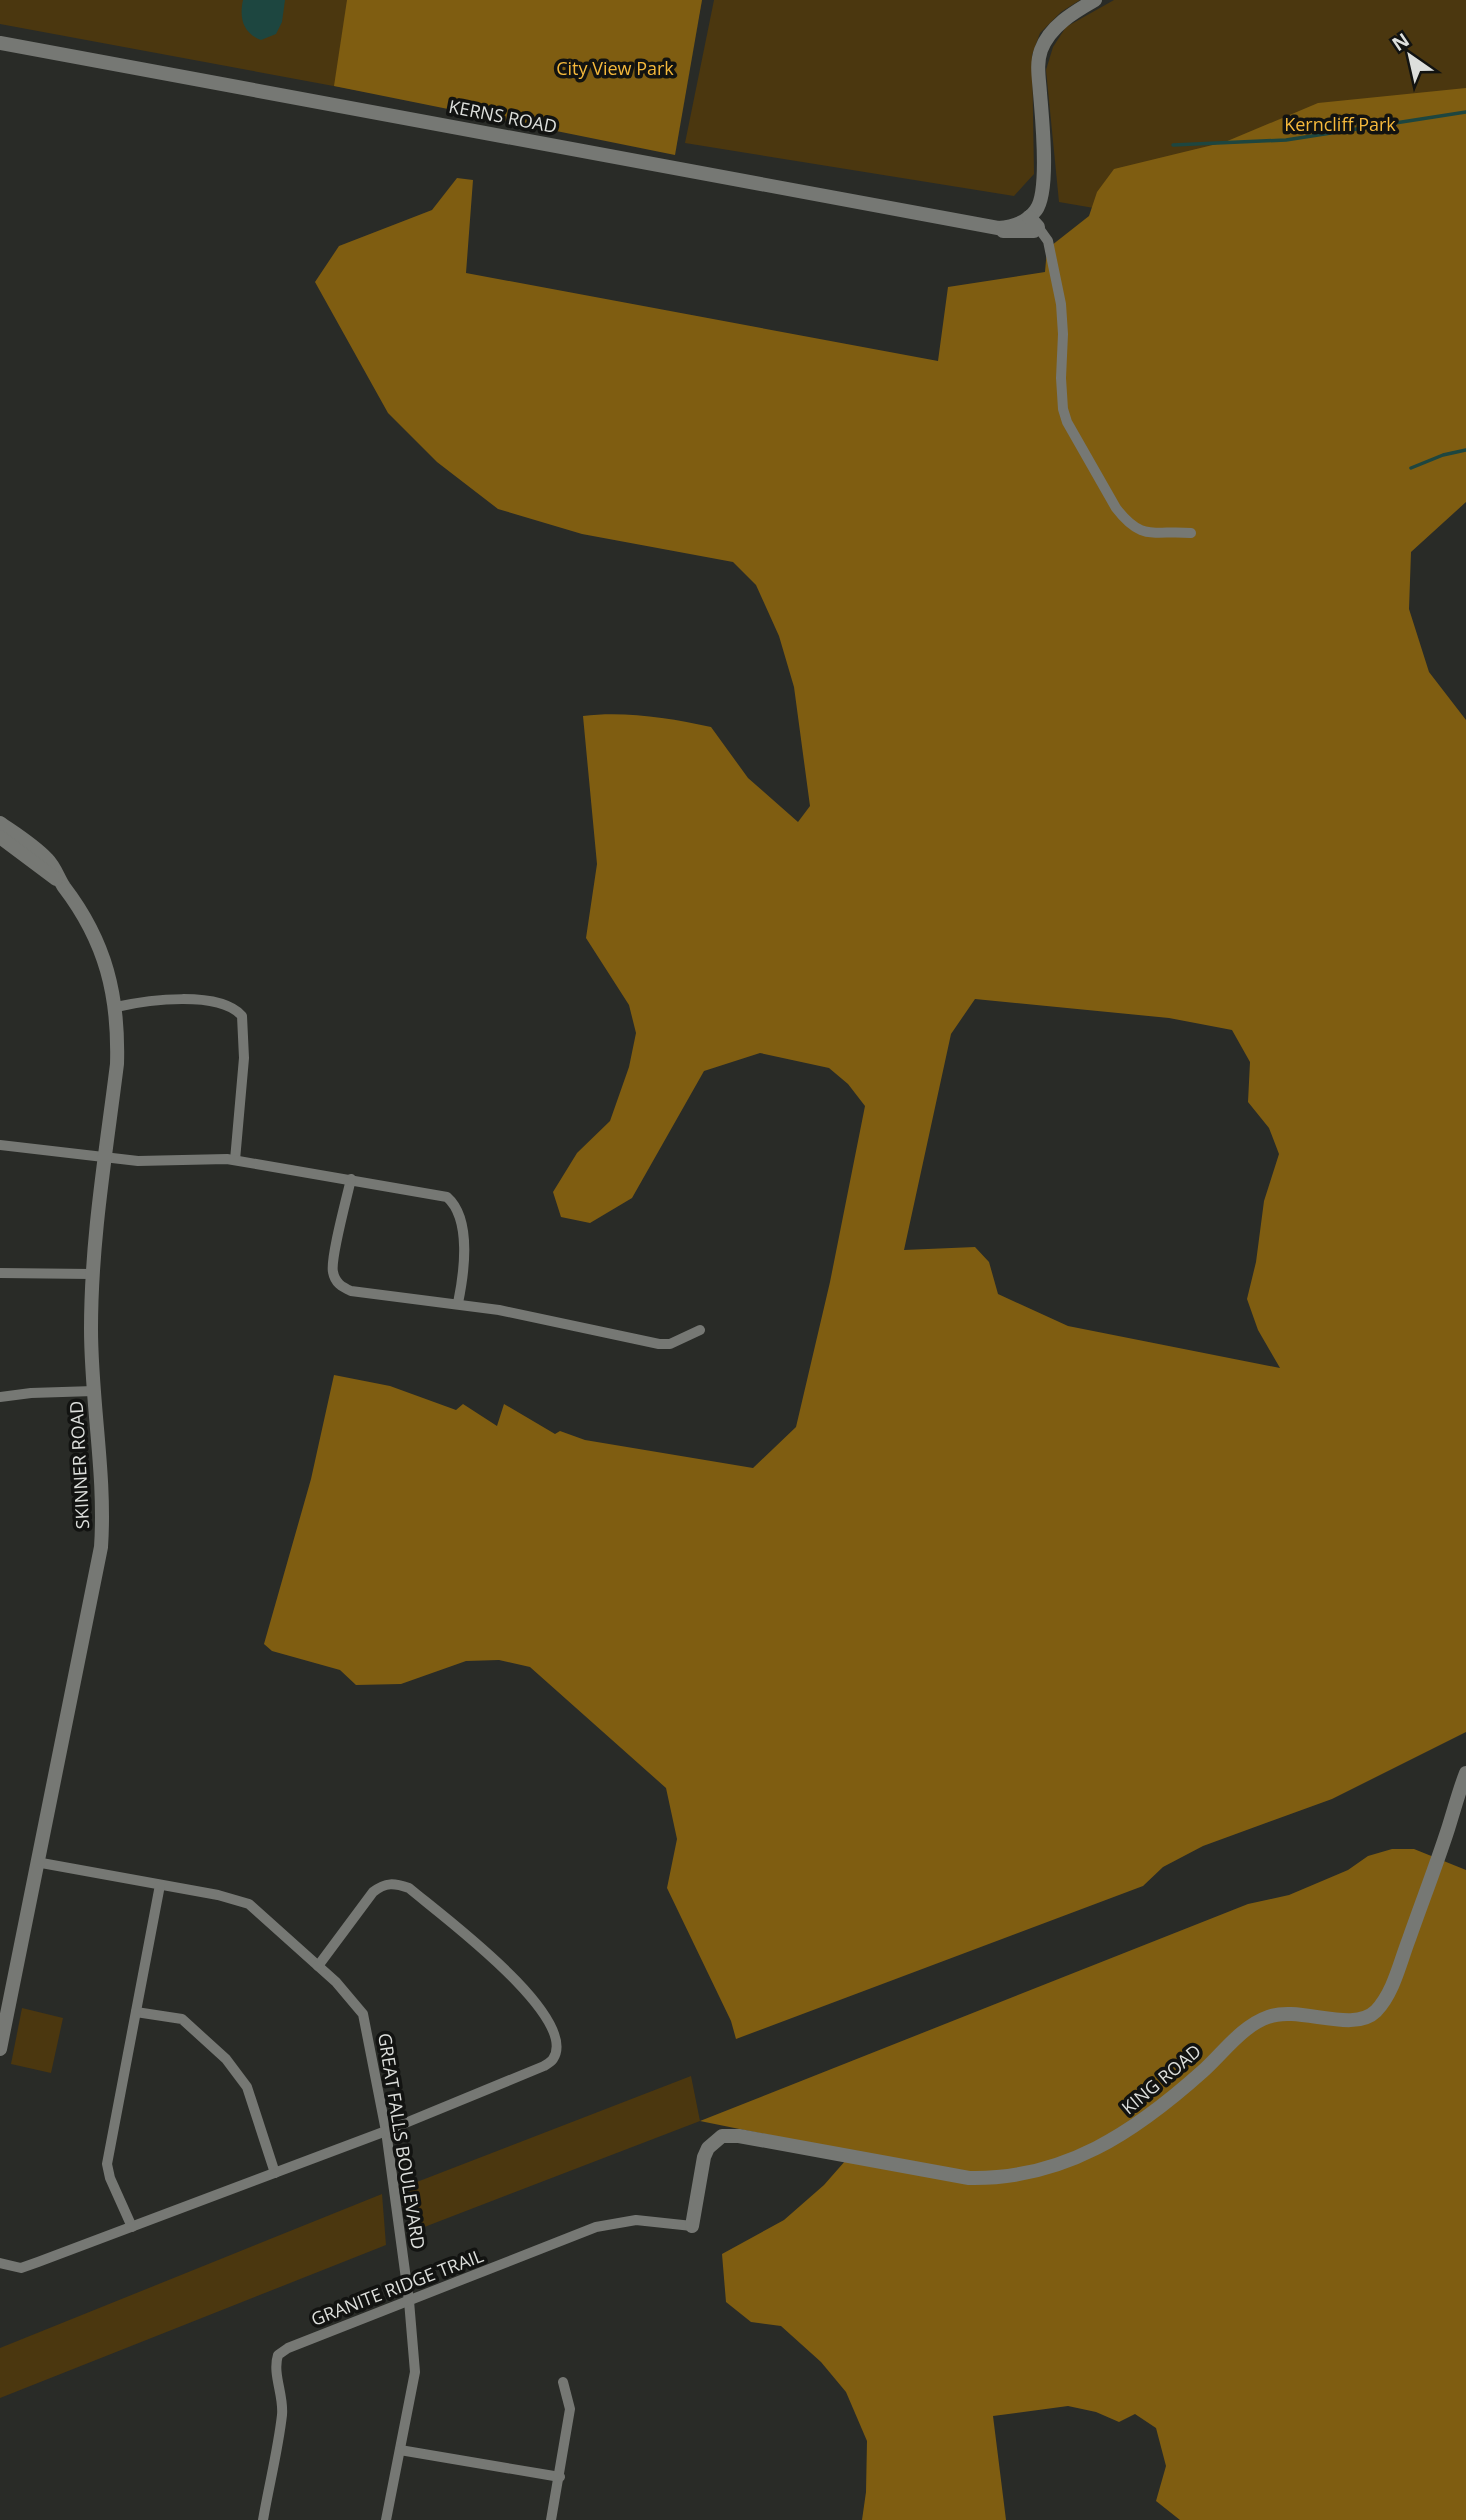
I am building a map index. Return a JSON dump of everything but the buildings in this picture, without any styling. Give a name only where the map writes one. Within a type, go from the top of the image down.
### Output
[{"type":"street","points":[[1096,0],[1077,10],[1052,32],[1040,53],[1037,66],[1043,170],[1034,222],[1048,241],[1061,304],[1061,394],[1067,422],[1116,508],[1126,520],[1136,529],[1150,533],[1191,533]]},
{"type":"street","name":"KERNS ROAD","points":[[0,43],[998,228],[1034,222]]},
{"type":"street","name":"SKINNER ROAD","points":[[0,823],[49,860],[100,946],[110,974],[116,1007],[117,1064],[92,1274],[91,1332],[103,1513],[101,1547],[0,2044]]},
{"type":"street","name":"SKINNER ROAD","points":[[0,837],[62,885]]},
{"type":"street","points":[[116,1007],[155,1000],[211,1002],[229,1006],[242,1016],[244,1058],[235,1160]]},
{"type":"street","points":[[0,1145],[138,1161],[235,1160],[447,1197],[453,1202],[463,1229],[464,1255],[458,1303]]},
{"type":"street","points":[[351,1180],[332,1267],[336,1282],[351,1291],[458,1303],[659,1344],[683,1340],[701,1330]]},
{"type":"street","points":[[0,1273],[92,1274]]},
{"type":"street","points":[[0,1397],[31,1392],[94,1391]]},
{"type":"street","name":"KING ROAD","points":[[692,2226],[704,2157],[713,2142],[722,2136],[739,2136],[930,2173],[998,2179],[1023,2175],[1083,2155],[1112,2141],[1179,2092],[1255,2022],[1280,2014],[1352,2020],[1374,2013],[1385,1999],[1399,1966],[1466,1773]]},
{"type":"street","name":"GREAT FALLS BOULEVARD","points":[[36,1862],[218,1895],[249,1904],[335,1982],[363,2014],[386,2130],[409,2301],[415,2372],[386,2520]]},
{"type":"street","points":[[0,2263],[22,2268],[386,2130],[544,2066],[552,2059],[556,2048],[551,2025],[535,2000],[511,1975],[409,1888],[395,1883],[382,1885],[373,1892],[318,1966]]},
{"type":"street","points":[[132,2227],[110,2178],[107,2164],[160,1885]]},
{"type":"street","points":[[136,2012],[182,2019],[226,2059],[247,2087],[275,2173]]},
{"type":"street","name":"GRANITE RIDGE TRAIL","points":[[263,2520],[282,2414],[282,2396],[275,2363],[278,2355],[288,2347],[596,2227],[636,2220],[692,2226]]},
{"type":"street","points":[[551,2520],[570,2409],[564,2382]]},
{"type":"street","points":[[400,2450],[560,2477]]},
{"type":"green space","name":"City View Park","points":[[0,0],[702,0],[672,149],[0,24]]},
{"type":"green space","name":"City View Park","points":[[347,0],[702,0],[675,155],[334,86]]},
{"type":"green space","points":[[714,0],[1080,0],[1061,12],[1040,33],[1032,55],[1034,174],[1014,196],[685,143]]},
{"type":"green space","name":"Kerncliff Park","points":[[1114,0],[1466,0],[1466,272],[1059,202],[1046,70],[1053,47],[1066,27]]},
{"type":"green space","points":[[1466,88],[1466,502],[1411,552],[1409,609],[1429,672],[1466,720],[1466,1732],[1332,1799],[1203,1846],[1163,1867],[1143,1886],[736,2039],[731,2021],[667,1888],[677,1839],[666,1788],[530,1667],[499,1660],[466,1661],[401,1684],[356,1685],[340,1670],[272,1651],[264,1644],[311,1479],[334,1375],[390,1386],[456,1410],[463,1404],[497,1426],[504,1404],[555,1434],[560,1431],[585,1440],[753,1468],[796,1427],[830,1282],[865,1106],[848,1084],[829,1068],[760,1053],[704,1071],[632,1198],[590,1223],[561,1217],[553,1192],[577,1153],[610,1121],[629,1067],[636,1033],[629,1005],[586,938],[597,864],[583,716],[647,716],[711,727],[748,778],[798,822],[810,806],[794,687],[779,636],[756,585],[733,562],[582,534],[498,509],[437,462],[388,413],[315,282],[339,246],[432,210],[457,178],[473,180],[466,273],[938,361],[948,287],[1045,272],[1047,249],[1089,216],[1097,192],[1114,169],[1225,142],[1318,103]],"holes":[[[975,999],[1169,1018],[1232,1030],[1250,1062],[1248,1102],[1269,1128],[1279,1154],[1264,1201],[1256,1262],[1247,1299],[1258,1330],[1280,1368],[1068,1326],[998,1294],[989,1262],[975,1247],[904,1250],[951,1034]]]},
{"type":"green space","points":[[1392,1849],[1414,1849],[1466,1870],[1466,2520],[1180,2520],[1156,2501],[1166,2466],[1156,2428],[1135,2414],[1119,2422],[1096,2412],[1068,2406],[993,2416],[1006,2520],[862,2520],[866,2492],[867,2441],[846,2392],[821,2362],[781,2326],[751,2322],[726,2302],[722,2254],[784,2220],[824,2185],[853,2152],[700,2121],[1248,1904],[1289,1895],[1348,1870],[1368,1856]]},
{"type":"green space","points":[[22,2008],[63,2018],[51,2073],[11,2064]]},
{"type":"green space","points":[[691,2076],[700,2121],[414,2231],[409,2185]]},
{"type":"green space","points":[[382,2194],[386,2245],[0,2398],[0,2348]]},
{"type":"water","points":[[243,0],[285,0],[282,22],[276,34],[261,40],[246,29],[242,19]]},
{"type":"waterway","points":[[1173,145],[1286,140],[1466,112]]},
{"type":"waterway","points":[[1411,468],[1443,455],[1466,450]]}]
